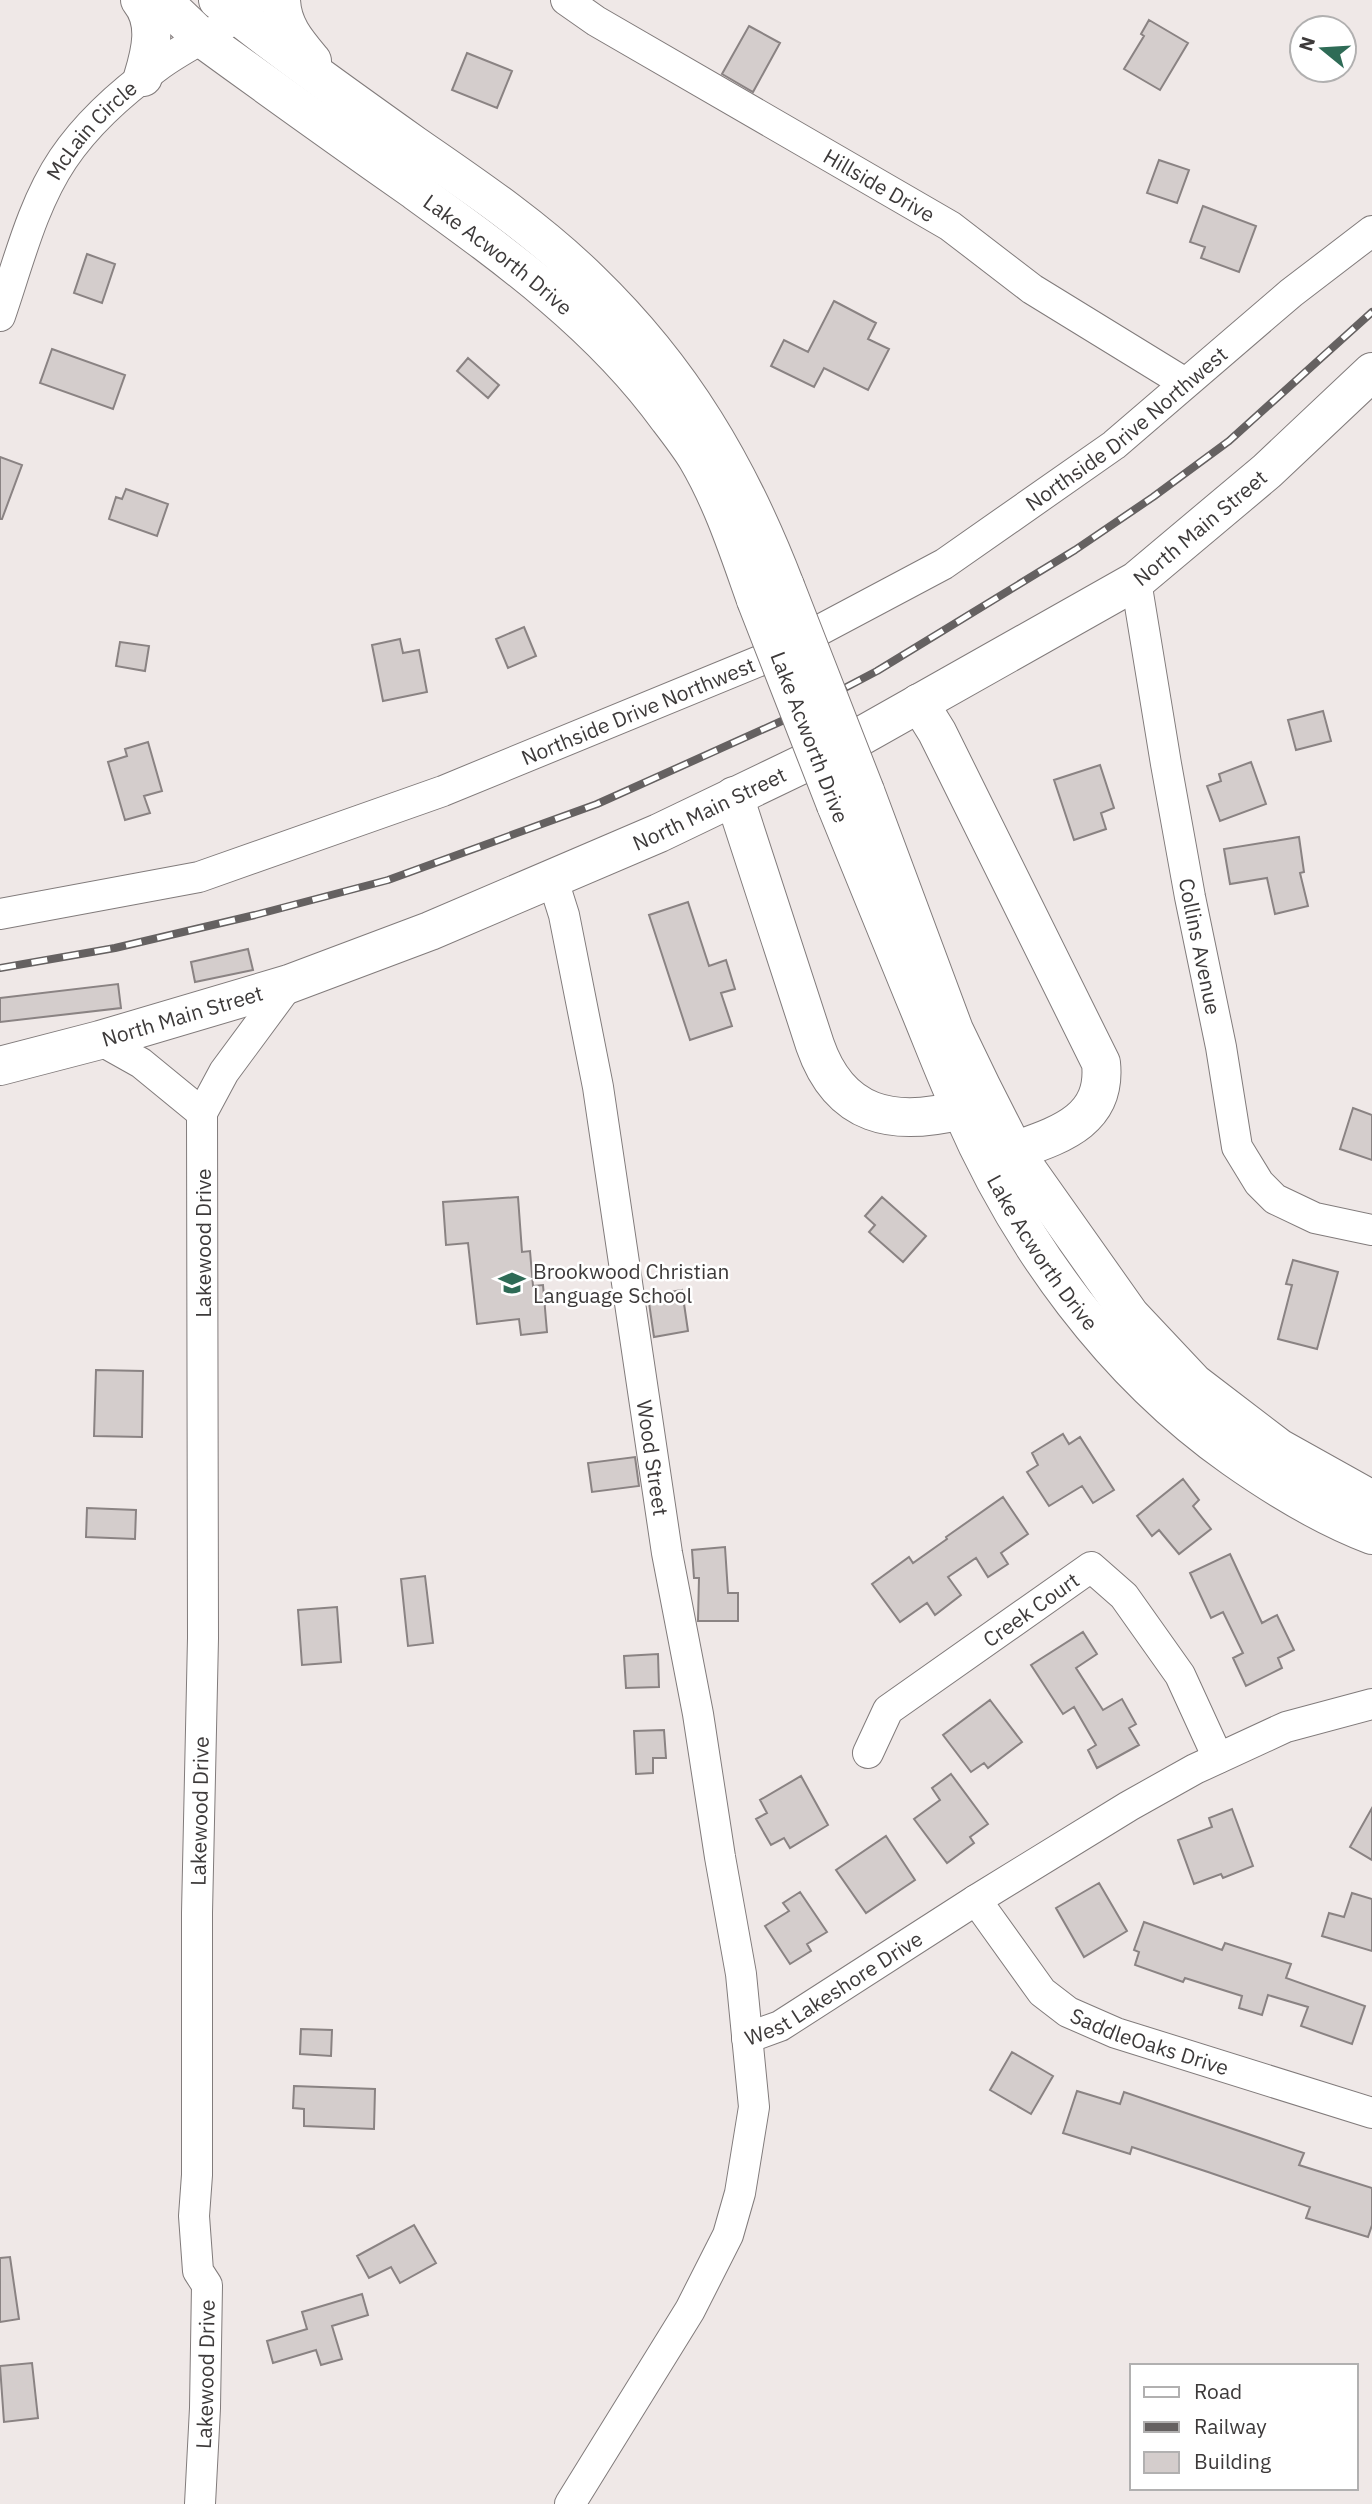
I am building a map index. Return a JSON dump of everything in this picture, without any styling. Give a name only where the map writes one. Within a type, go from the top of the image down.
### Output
[{"type":"main road","points":[[140,0],[151,22],[149,59],[144,77]]},
{"type":"main road","name":"Lake Acworth Drive","points":[[162,0],[202,39],[487,243],[557,298],[615,352],[656,401],[696,457],[725,517],[770,593],[851,798],[961,1110],[989,1168],[1034,1245],[1083,1314],[1167,1405],[1208,1440],[1299,1502],[1372,1535]]},
{"type":"main road","points":[[281,0],[281,13],[287,29],[336,90]]},
{"type":"main road","name":"Lake Acworth Drive","points":[[237,5],[336,90],[491,199],[545,242],[590,281],[641,335],[711,429],[764,531],[770,593]]},
{"type":"main road","name":"North Main Street","points":[[0,1066],[100,1040],[289,984],[430,931],[659,833],[863,735],[1136,581],[1267,471],[1372,372]]},
{"type":"main road","points":[[919,702],[937,732],[1101,1063],[1100,1088],[1089,1112],[1055,1136],[1014,1151]]},
{"type":"main road","points":[[734,796],[817,1053],[835,1085],[862,1107],[891,1116],[930,1115],[961,1110]]},
{"type":"main road","name":"Lake Acworth Drive","points":[[851,798],[954,1030],[1014,1151],[1130,1315],[1194,1383],[1279,1448],[1372,1500]]},
{"type":"street","name":"Hillside Drive","points":[[566,0],[950,226],[1032,289],[1185,383]]},
{"type":"street","name":"McLain Circle","points":[[0,316],[9,260],[62,160],[86,128],[144,77],[177,52],[202,39],[237,5]]},
{"type":"street","name":"Northside Drive Northwest","points":[[0,914],[199,877],[443,791],[769,657],[944,564],[1114,446],[1319,270],[1372,230]]},
{"type":"street","name":"Collins Avenue","points":[[1136,581],[1190,897],[1222,1047],[1237,1147],[1259,1183],[1275,1199],[1315,1218],[1372,1230]]},
{"type":"street","name":"Wood Street","points":[[552,877],[564,915],[598,1087],[667,1553],[698,1714],[741,1974],[747,2038]]},
{"type":"street","name":"Lakewood Drive","points":[[200,2504],[207,2285],[198,2271],[194,2216],[197,2175],[197,1913],[203,1638],[202,1113],[224,1072],[289,984]]},
{"type":"street","points":[[100,1040],[141,1063],[202,1113]]},
{"type":"street","name":"Creek Court","points":[[869,1753],[888,1710],[1091,1567],[1125,1596],[1180,1675],[1218,1758]]},
{"type":"street","name":"West Lakeshore Drive","points":[[570,2504],[690,2310],[728,2235],[740,2193],[754,2107],[747,2038],[779,2026],[1129,1806],[1218,1758],[1286,1727],[1372,1704]]},
{"type":"street","name":"SaddleOaks Drive","points":[[976,1900],[1042,1992],[1068,2012],[1116,2033],[1372,2113]]},
{"type":"building","points":[[1149,20],[1188,43],[1160,90],[1124,69],[1144,36],[1141,34]]},
{"type":"building","points":[[749,26],[780,43],[753,92],[722,74]]},
{"type":"building","points":[[467,53],[512,71],[497,108],[452,90]]},
{"type":"building","points":[[1159,160],[1189,170],[1177,203],[1147,193]]},
{"type":"building","points":[[1203,206],[1256,226],[1239,272],[1201,258],[1205,247],[1190,242]]},
{"type":"building","points":[[87,254],[115,264],[102,303],[74,293]]},
{"type":"building","points":[[834,301],[876,323],[868,339],[889,349],[868,390],[824,368],[814,387],[771,366],[784,340],[808,352]]},
{"type":"building","points":[[52,349],[125,375],[113,409],[40,383]]},
{"type":"building","points":[[468,358],[499,385],[488,398],[457,371]]},
{"type":"building","points":[[0,457],[22,465],[2,519],[0,519]]},
{"type":"building","points":[[126,489],[168,504],[157,536],[109,519],[116,497],[122,499]]},
{"type":"building","points":[[524,627],[536,656],[508,668],[496,639]]},
{"type":"building","points":[[400,639],[403,653],[419,650],[427,692],[383,701],[372,645]]},
{"type":"building","points":[[120,642],[149,646],[145,671],[116,666]]},
{"type":"building","points":[[1323,711],[1331,741],[1296,750],[1288,720]]},
{"type":"building","points":[[148,742],[162,791],[144,796],[150,813],[125,820],[108,762],[127,756],[125,749]]},
{"type":"building","points":[[1251,762],[1266,804],[1220,821],[1207,786],[1221,781],[1219,774]]},
{"type":"building","points":[[1100,765],[1114,808],[1101,813],[1106,829],[1074,840],[1054,780]]},
{"type":"building","points":[[1299,837],[1304,872],[1300,873],[1308,906],[1275,914],[1267,878],[1230,884],[1224,849]]},
{"type":"building","points":[[688,902],[709,966],[726,960],[735,989],[721,993],[732,1026],[690,1040],[649,915]]},
{"type":"building","points":[[248,949],[253,970],[195,982],[191,962]]},
{"type":"building","points":[[118,984],[121,1008],[0,1022],[0,998]]},
{"type":"building","points":[[1353,1108],[1372,1115],[1372,1160],[1340,1149]]},
{"type":"building","points":[[518,1197],[522,1252],[530,1251],[533,1286],[543,1285],[547,1332],[521,1335],[519,1319],[477,1324],[468,1243],[446,1245],[443,1202]]},
{"type":"building","points":[[882,1197],[926,1236],[903,1262],[869,1232],[875,1225],[865,1216]]},
{"type":"building","points":[[1293,1260],[1338,1272],[1317,1349],[1278,1339],[1292,1285],[1286,1284]]},
{"type":"building","points":[[682,1290],[688,1331],[654,1337],[648,1296]]},
{"type":"building","points":[[96,1370],[143,1371],[142,1437],[94,1436]]},
{"type":"building","points":[[1063,1434],[1069,1444],[1080,1437],[1114,1490],[1093,1503],[1082,1486],[1049,1506],[1027,1472],[1038,1465],[1032,1453]]},
{"type":"building","points":[[635,1457],[639,1486],[592,1492],[588,1463]]},
{"type":"building","points":[[1183,1479],[1199,1500],[1193,1506],[1211,1529],[1179,1554],[1159,1530],[1152,1536],[1137,1516]]},
{"type":"building","points":[[1003,1497],[1028,1534],[1001,1553],[1008,1564],[988,1577],[976,1558],[948,1577],[961,1595],[935,1615],[927,1603],[900,1622],[872,1584],[909,1557],[913,1563]]},
{"type":"building","points":[[87,1508],[136,1510],[135,1539],[86,1537]]},
{"type":"building","points":[[725,1547],[728,1593],[738,1593],[738,1621],[698,1621],[699,1578],[694,1578],[692,1550]]},
{"type":"building","points":[[1230,1554],[1262,1623],[1277,1615],[1294,1650],[1278,1658],[1282,1668],[1246,1686],[1233,1658],[1243,1653],[1223,1612],[1211,1618],[1190,1573]]},
{"type":"building","points":[[425,1576],[433,1643],[408,1646],[401,1579]]},
{"type":"building","points":[[337,1607],[341,1662],[302,1665],[298,1610]]},
{"type":"building","points":[[1083,1632],[1097,1654],[1076,1668],[1103,1710],[1122,1699],[1136,1724],[1129,1728],[1139,1745],[1097,1768],[1088,1750],[1096,1745],[1074,1707],[1063,1714],[1031,1665]]},
{"type":"building","points":[[658,1654],[659,1687],[626,1688],[624,1656]]},
{"type":"building","points":[[990,1700],[1022,1742],[988,1768],[984,1763],[971,1772],[943,1735]]},
{"type":"building","points":[[664,1730],[666,1758],[653,1758],[653,1773],[636,1774],[634,1731]]},
{"type":"building","points":[[951,1774],[988,1824],[970,1837],[974,1843],[947,1863],[914,1819],[940,1800],[932,1788]]},
{"type":"building","points":[[801,1776],[828,1825],[790,1848],[784,1838],[771,1845],[756,1819],[767,1813],[760,1800]]},
{"type":"building","points":[[1372,1808],[1372,1860],[1350,1847]]},
{"type":"building","points":[[1232,1809],[1253,1866],[1223,1878],[1221,1874],[1194,1884],[1178,1840],[1212,1827],[1209,1818]]},
{"type":"building","points":[[886,1836],[915,1880],[866,1913],[836,1870]]},
{"type":"building","points":[[1099,1883],[1127,1931],[1084,1957],[1056,1908]]},
{"type":"building","points":[[800,1892],[827,1932],[807,1944],[811,1951],[790,1964],[765,1926],[789,1911],[783,1903]]},
{"type":"building","points":[[1352,1893],[1372,1899],[1372,1951],[1322,1936],[1329,1913],[1344,1917]]},
{"type":"building","points":[[1144,1922],[1222,1950],[1225,1943],[1291,1964],[1286,1978],[1365,2006],[1352,2044],[1301,2026],[1308,2007],[1268,1995],[1262,2015],[1239,2008],[1242,1996],[1185,1978],[1183,1982],[1135,1965],[1139,1952],[1134,1950]]},
{"type":"building","points":[[301,2029],[332,2030],[331,2056],[300,2054]]},
{"type":"building","points":[[1012,2052],[1053,2076],[1031,2114],[990,2090]]},
{"type":"building","points":[[294,2086],[375,2089],[374,2129],[304,2126],[304,2109],[293,2108]]},
{"type":"building","points":[[1077,2091],[1120,2104],[1124,2092],[1304,2153],[1299,2165],[1372,2188],[1372,2225],[1368,2237],[1306,2218],[1310,2207],[1208,2172],[1132,2147],[1130,2154],[1063,2133]]},
{"type":"building","points":[[414,2225],[436,2263],[400,2283],[391,2267],[369,2278],[357,2256]]},
{"type":"building","points":[[10,2257],[19,2319],[0,2322],[0,2258]]},
{"type":"building","points":[[362,2294],[368,2315],[332,2326],[342,2359],[321,2365],[316,2350],[273,2363],[267,2341],[307,2329],[302,2312]]},
{"type":"building","points":[[32,2363],[38,2418],[4,2422],[0,2366]]},
{"type":"railway","points":[[0,968],[115,948],[388,880],[597,804],[784,720],[877,671],[1075,550],[1153,497],[1229,441],[1372,312]]},
{"type":"place","name":"Brookwood Christian Language School","points":[[512,1283]]}]
